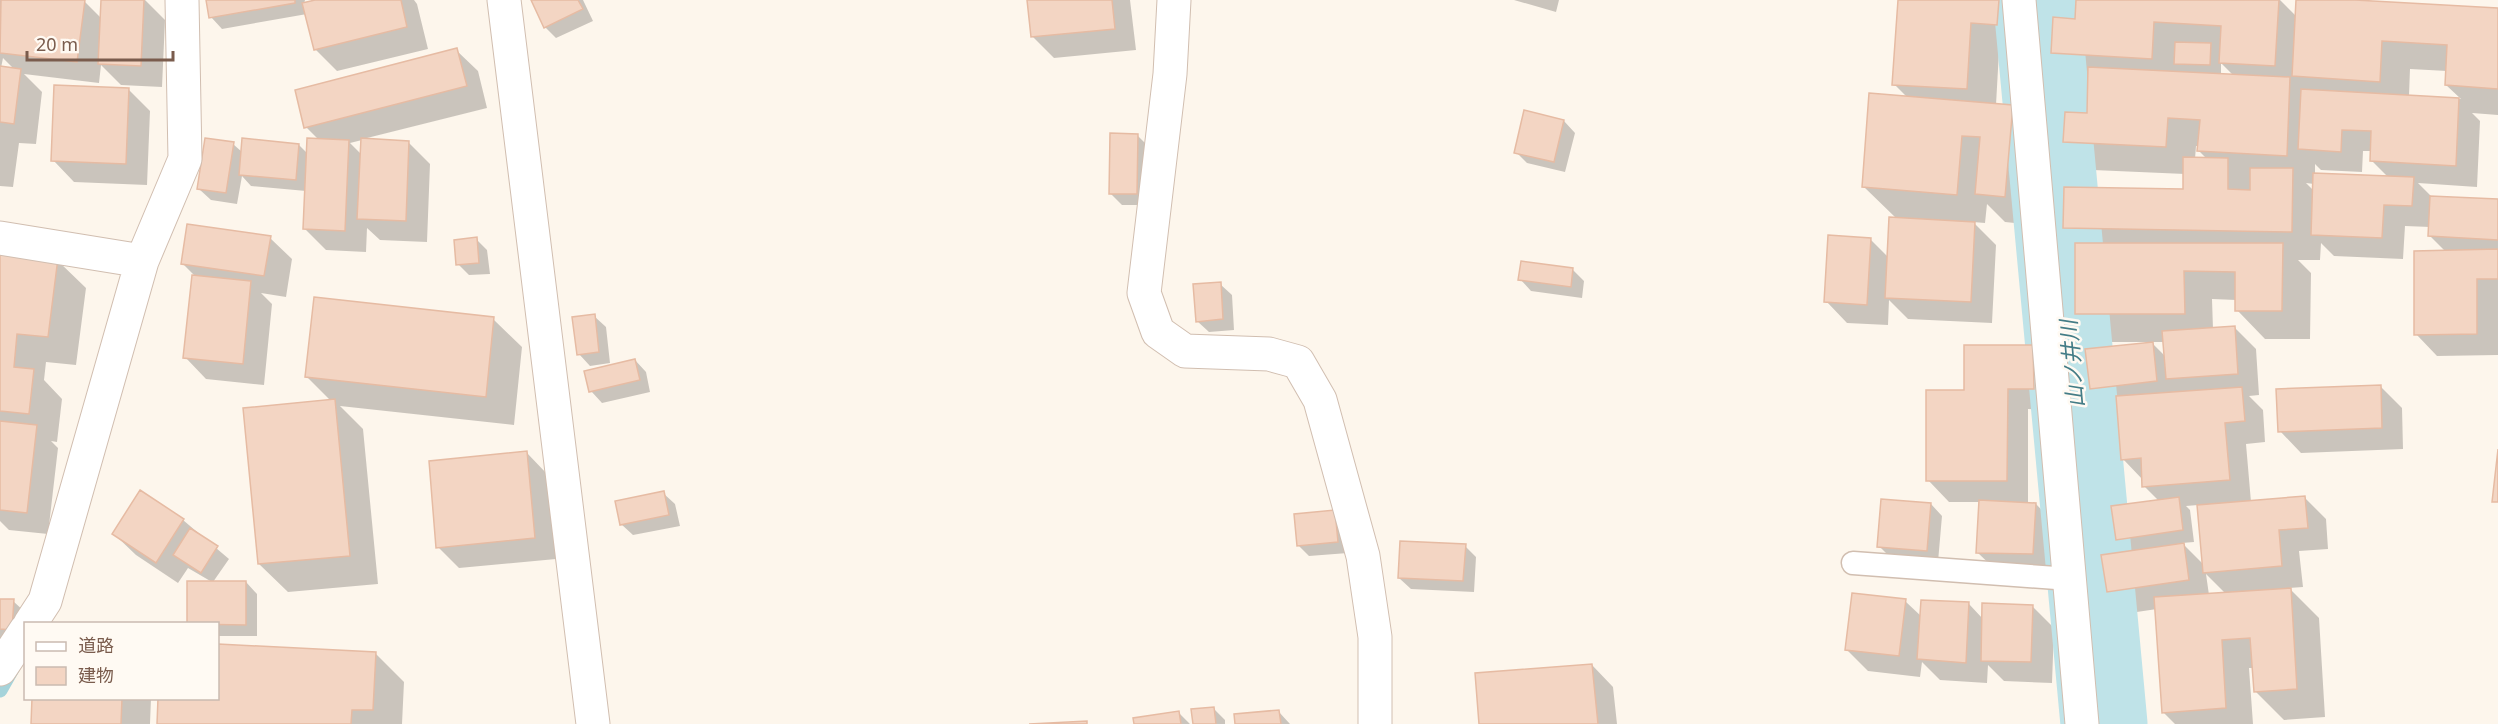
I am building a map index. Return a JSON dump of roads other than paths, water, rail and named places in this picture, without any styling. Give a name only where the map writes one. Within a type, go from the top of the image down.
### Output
[{"type":"street","points":[[31,622],[45,601],[142,261],[185,159],[182,0]]},
{"type":"street","points":[[504,0],[592,724]]},
{"type":"street","points":[[1174,0],[1170,74],[1144,293],[1158,332],[1185,351],[1269,354],[1298,362],[1320,400],[1363,556],[1375,637],[1375,724]]},
{"type":"street","points":[[2019,0],[2082,724]]},
{"type":"street","points":[[0,237],[142,261]]},
{"type":"street","points":[[0,669],[24,633]]},
{"type":"lane","points":[[1853,563],[2070,579]]},
{"type":"waterway","name":"山ノ井川","points":[[2037,4],[2104,724]]},
{"type":"waterway","points":[[0,690],[13,667]]}]
